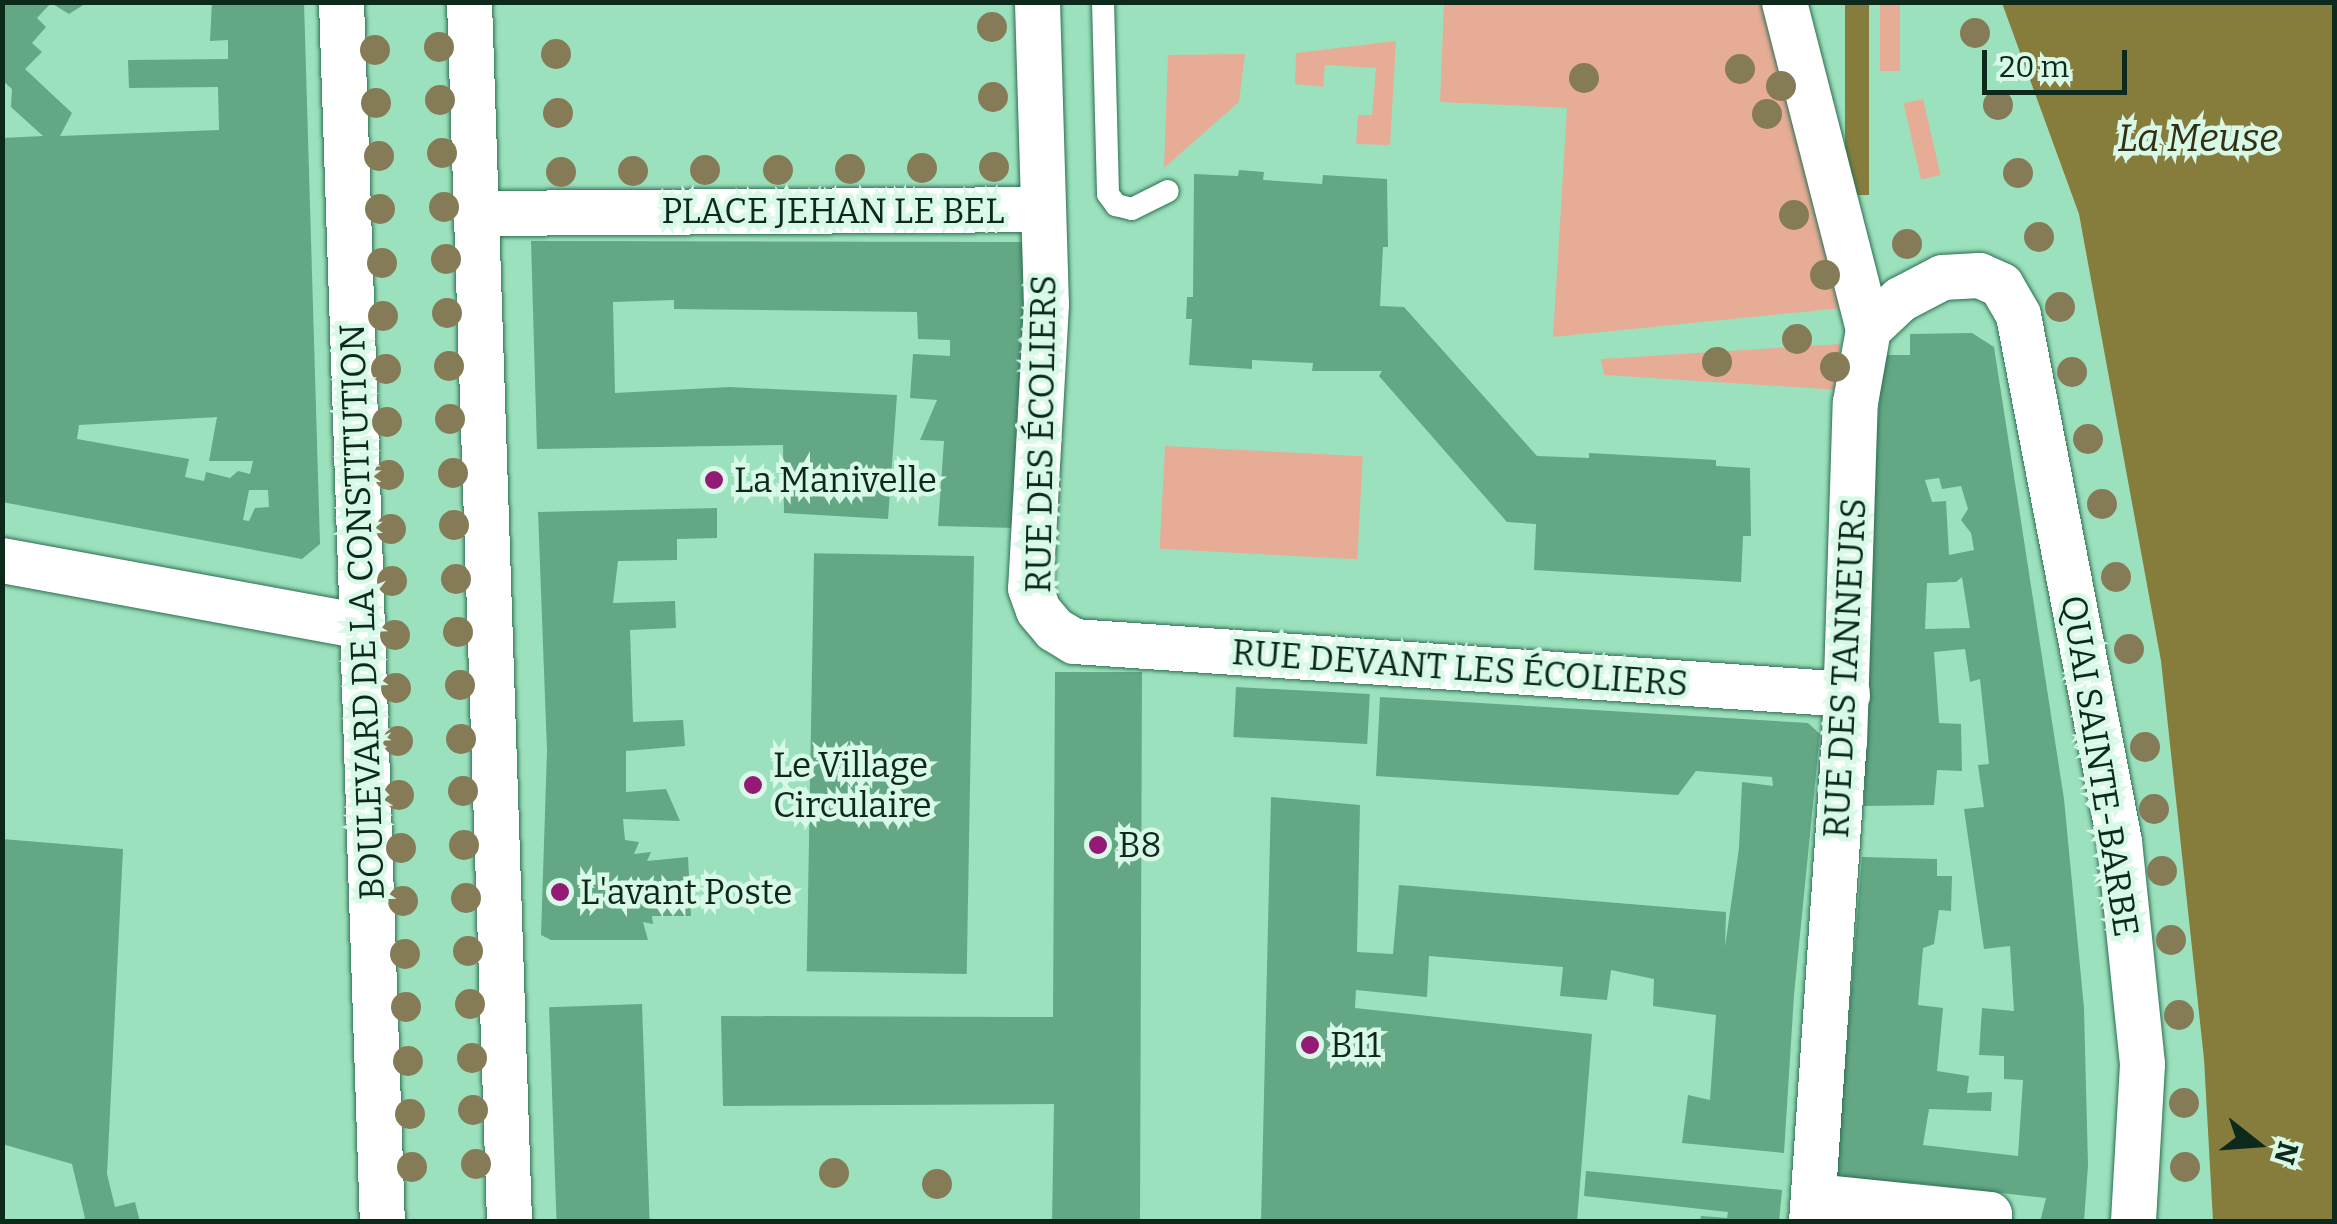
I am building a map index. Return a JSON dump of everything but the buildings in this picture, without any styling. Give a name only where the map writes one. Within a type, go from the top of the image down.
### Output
[{"type":"street","name":"BOULEVARD DE LA CONSTITUTION","points":[[341,2],[382,1222]]},
{"type":"street","points":[[469,2],[509,1222]]},
{"type":"street","name":"PLACE JEHAN LE BEL","points":[[475,213],[1044,209],[1037,2]]},
{"type":"street","points":[[1784,2],[1868,330]]},
{"type":"street","name":"RUE DES ÉCOLIERS","points":[[1044,209],[1044,389],[1036,425],[1030,588],[1038,610],[1054,630],[1074,641]]},
{"type":"street","name":"QUAI SAINTE-BARBE","points":[[1868,330],[1900,298],[1942,277],[1979,275],[2002,285],[2018,316],[2119,841],[2142,1064],[2133,1222]]},
{"type":"street","name":"RUE DES TANNEURS","points":[[1812,1208],[1846,694],[1856,402],[1868,330]]},
{"type":"street","points":[[2,560],[362,626]]},
{"type":"street","name":"RUE DEVANT LES ÉCOLIERS","points":[[1074,641],[1846,694]]},
{"type":"street","points":[[1812,1208],[1989,1214],[1989,1222]]},
{"type":"lane","points":[[1103,2],[1108,194],[1116,205],[1132,209],[1168,192]]},
{"type":"shaded area","points":[[1444,3],[1784,3],[1863,306],[1553,337],[1567,108],[1440,102]]},
{"type":"shaded area","points":[[1880,3],[1900,3],[1900,71],[1880,71]]},
{"type":"shaded area","points":[[1396,41],[1390,145],[1356,144],[1358,115],[1372,115],[1376,68],[1325,65],[1323,87],[1295,84],[1296,53]]},
{"type":"shaded area","points":[[1245,54],[1239,102],[1164,168],[1168,55]]},
{"type":"shaded area","points":[[1923,99],[1941,175],[1921,179],[1904,103]]},
{"type":"shaded area","points":[[1840,344],[1839,390],[1604,375],[1601,359]]},
{"type":"shaded area","points":[[1165,446],[1363,456],[1357,559],[1160,549]]},
{"type":"water","points":[[1845,3],[1869,3],[1869,195],[1845,195]]},
{"type":"water","name":"La Meuse","points":[[2002,3],[2334,3],[2334,1221],[2213,1221],[2204,1059],[2161,661],[2079,214]]},
{"type":"place","name":"La Manivelle","points":[[714,480]]},
{"type":"place","name":"Le Village Circulaire","points":[[753,785]]},
{"type":"place","name":"B8","points":[[1098,845]]},
{"type":"place","name":"L'avant Poste","points":[[560,892]]},
{"type":"place","name":"B11","points":[[1310,1045]]}]
